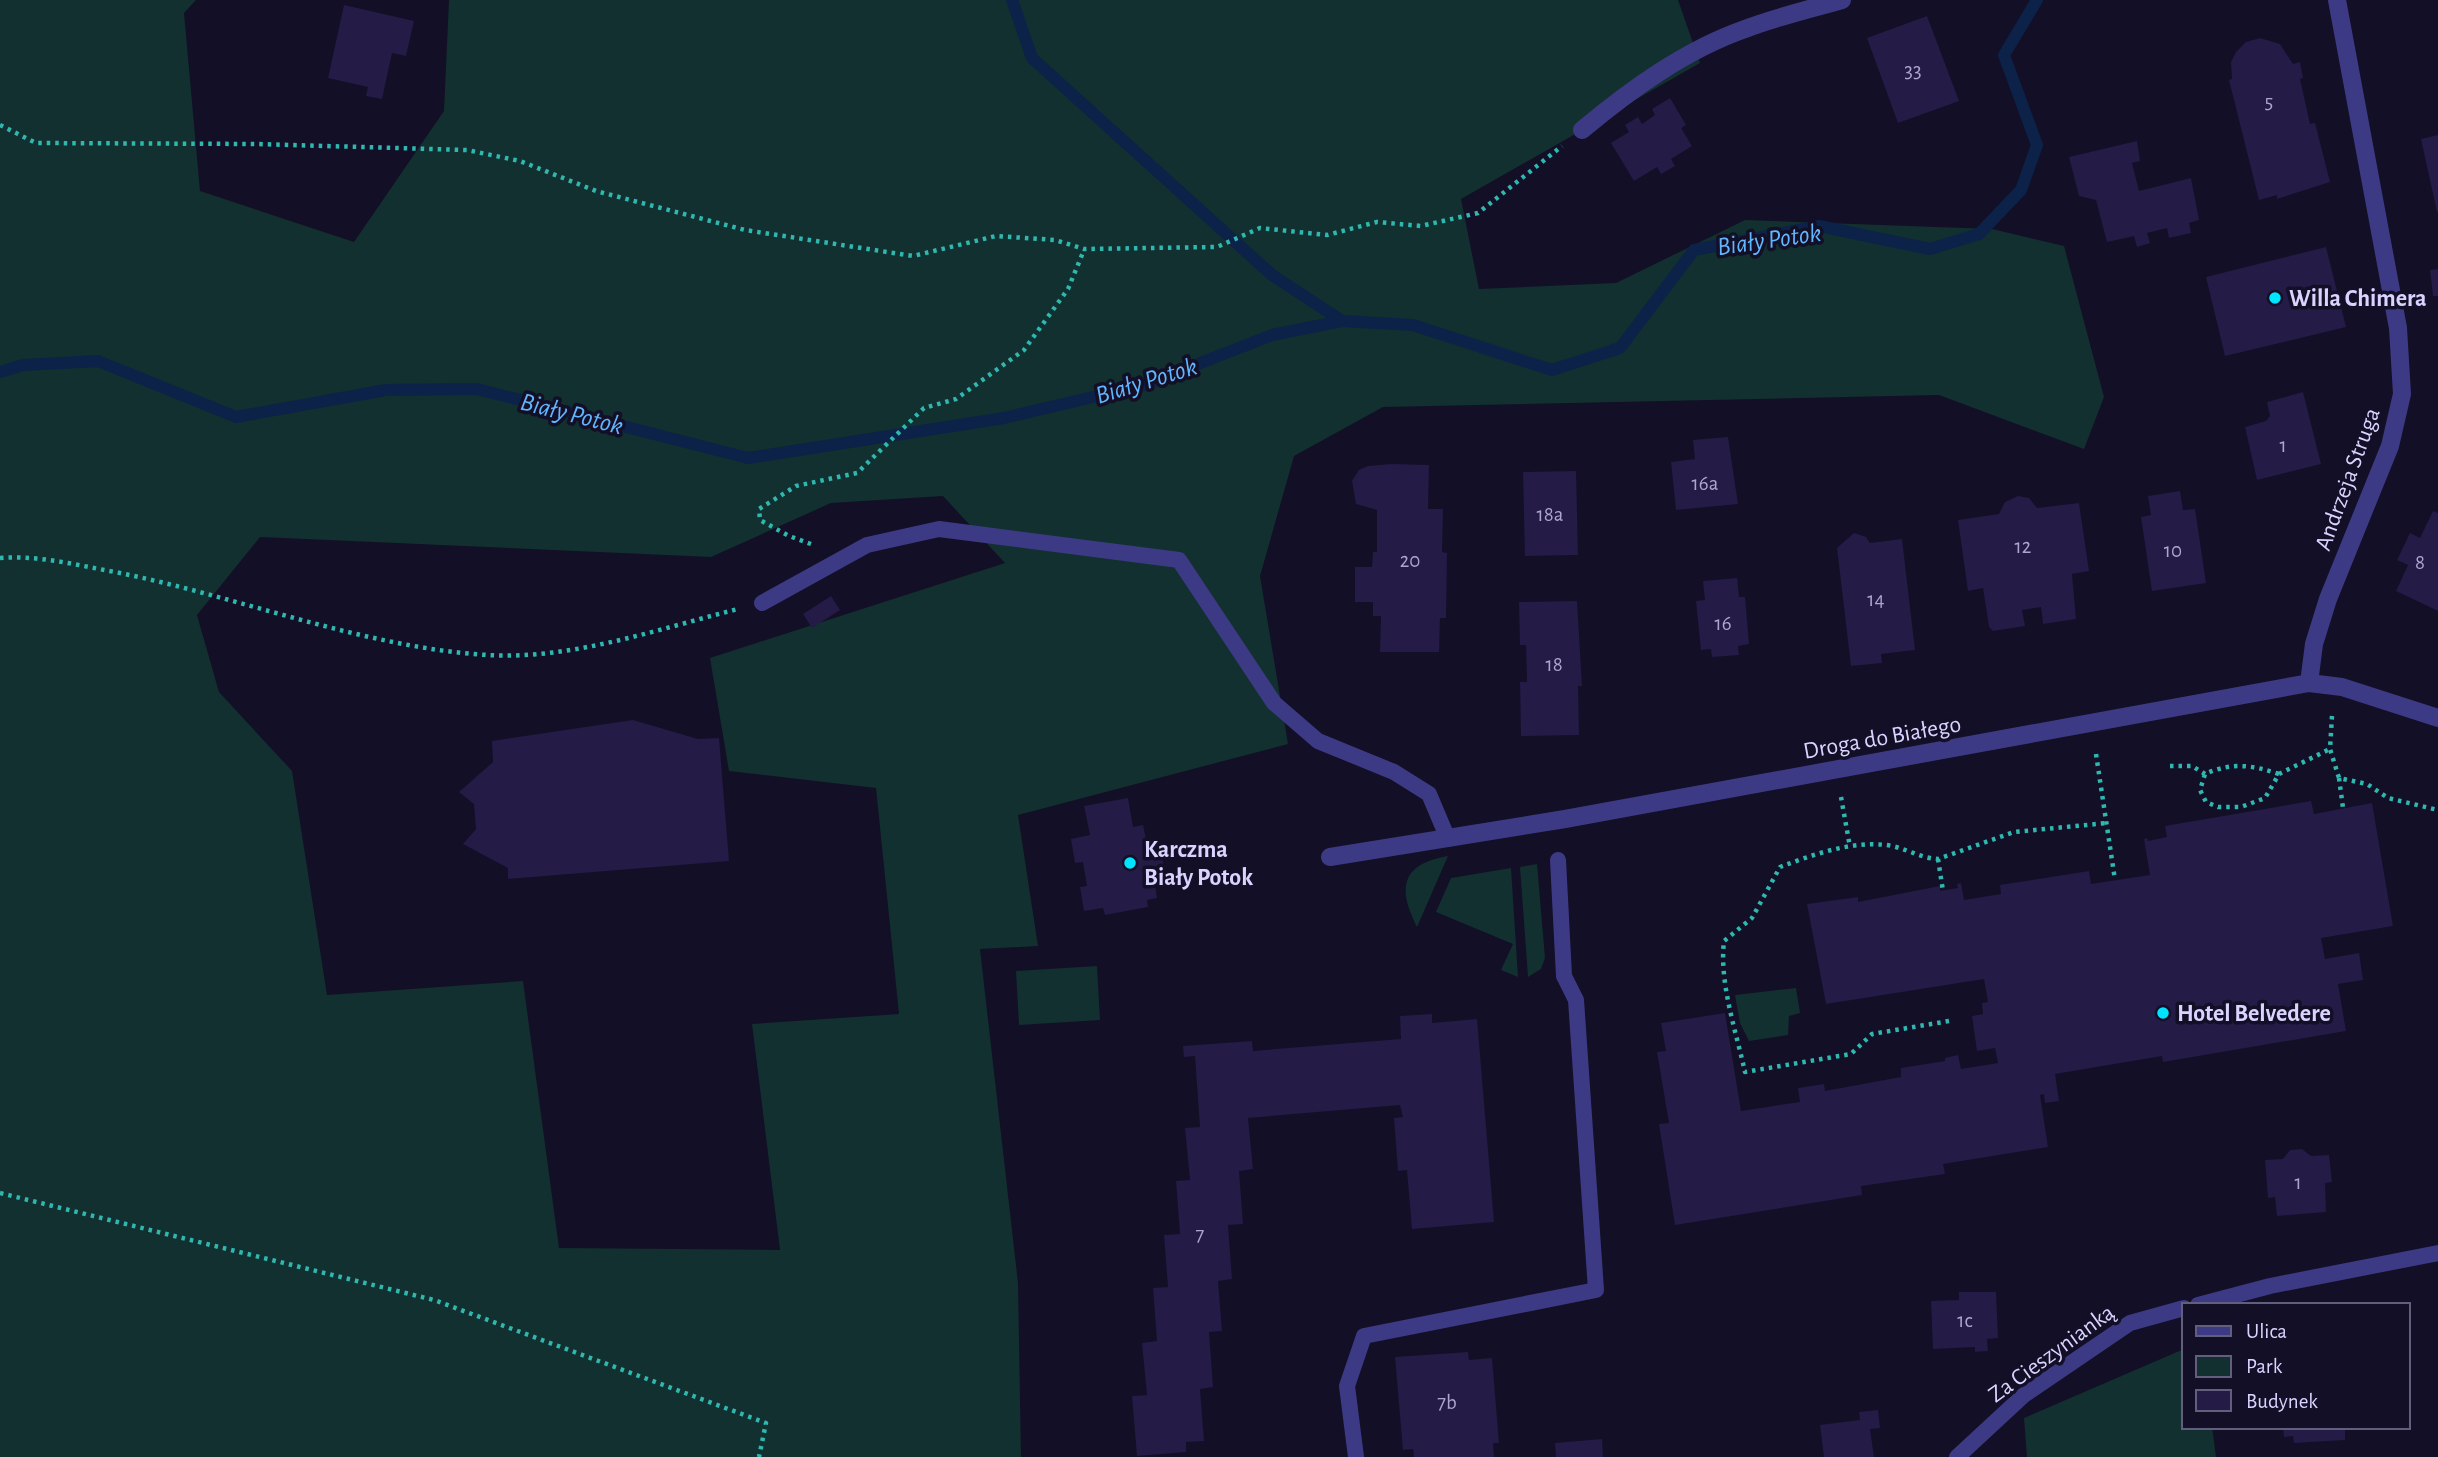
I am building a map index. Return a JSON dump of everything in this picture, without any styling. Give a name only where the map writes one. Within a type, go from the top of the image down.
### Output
[{"type":"street","points":[[1582,130],[1620,98],[1670,66],[1731,35],[1842,0]]},
{"type":"street","name":"Andrzeja Struga","points":[[2309,683],[2314,644],[2328,599],[2390,446],[2402,394],[2399,328],[2337,0]]},
{"type":"street","name":"Droga do Białego","points":[[1330,857],[1448,839],[2309,683],[2342,687],[2438,718]]},
{"type":"lane","points":[[762,603],[867,545],[939,529],[1179,560],[1274,703],[1318,740],[1394,772],[1429,794],[1448,839]]},
{"type":"lane","points":[[1356,1457],[1346,1386],[1364,1336],[1596,1290],[1576,1000],[1564,976],[1558,860]]},
{"type":"lane","points":[[2206,1303],[2270,1286],[2438,1253]]},
{"type":"lane","name":"Za Cieszynianką","points":[[1957,1457],[2024,1395],[2130,1323],[2182,1309]]},
{"type":"path","points":[[0,125],[36,143],[467,149],[520,161],[596,191],[744,230],[913,257],[996,236],[1055,240],[1084,249],[1217,247],[1260,228],[1327,235],[1377,222],[1421,226],[1478,213],[1582,130]]},
{"type":"path","points":[[820,547],[789,536],[760,520],[759,509],[796,486],[858,473],[891,436],[923,408],[956,399],[1024,350],[1068,289],[1084,249]]},
{"type":"path","points":[[0,558],[30,556],[146,578],[392,641],[489,655],[571,650],[762,603]]},
{"type":"path","points":[[2332,716],[2330,749],[2339,778],[2343,808]]},
{"type":"path","points":[[2279,774],[2248,764],[2220,767],[2205,774],[2200,790],[2206,802],[2218,807],[2241,807],[2265,798],[2279,774],[2330,749]]},
{"type":"path","points":[[2096,754],[2115,880]]},
{"type":"path","points":[[2170,766],[2192,766],[2205,774]]},
{"type":"path","points":[[2339,778],[2367,784],[2388,798],[2438,810]]},
{"type":"path","points":[[1841,797],[1850,847]]},
{"type":"path","points":[[1949,1021],[1872,1034],[1850,1054],[1745,1072],[1722,956],[1724,941],[1752,918],[1780,867],[1811,855],[1850,847],[1888,845],[1925,858],[1938,859],[2014,832],[2107,823]]},
{"type":"path","points":[[1162,857],[1206,849],[1226,851]]},
{"type":"path","points":[[1938,859],[1943,891]]},
{"type":"path","points":[[0,1193],[434,1300],[766,1423],[759,1457]]},
{"type":"green space","points":[[0,0],[196,0],[184,13],[200,191],[354,242],[444,111],[449,0],[1678,0],[1700,63],[1461,199],[1479,289],[1616,283],[1745,220],[1992,229],[2064,246],[2104,397],[2084,449],[1939,395],[1383,407],[1294,456],[1260,576],[1288,744],[1018,815],[1038,946],[980,949],[1018,1283],[1021,1457],[0,1457]],"holes":[[[943,496],[1005,563],[710,658],[729,771],[876,788],[899,1014],[752,1024],[780,1250],[559,1248],[523,981],[327,995],[292,771],[219,692],[197,615],[260,537],[711,557],[831,503]]]},
{"type":"green space","points":[[1448,856],[1417,927],[1407,901],[1407,880],[1421,865]]},
{"type":"green space","points":[[1537,864],[1545,958],[1541,969],[1528,977],[1520,867]]},
{"type":"green space","points":[[1511,868],[1518,977],[1501,970],[1513,944],[1436,912],[1451,878]]},
{"type":"green space","points":[[1097,966],[1100,1020],[1019,1025],[1016,971]]},
{"type":"green space","points":[[1796,988],[1800,1013],[1789,1016],[1788,1035],[1749,1041],[1740,1023],[1735,995]]},
{"type":"green space","points":[[2182,1350],[2182,1429],[2212,1429],[2216,1457],[2027,1457],[2024,1418]]},
{"type":"building","points":[[344,5],[414,21],[406,56],[392,53],[382,99],[366,96],[368,87],[328,78]]},
{"type":"building","points":[[1927,16],[1959,101],[1898,123],[1867,38]]},
{"type":"building","points":[[2260,38],[2280,44],[2293,64],[2300,62],[2303,78],[2300,79],[2310,124],[2315,123],[2330,182],[2277,199],[2277,195],[2259,200],[2229,80],[2232,79],[2231,62],[2236,52],[2246,42]]},
{"type":"building","points":[[1670,98],[1686,125],[1681,128],[1692,146],[1671,159],[1675,166],[1661,174],[1657,167],[1634,181],[1611,143],[1629,132],[1625,125],[1638,117],[1642,124],[1655,115],[1652,109]]},
{"type":"building","points":[[2438,135],[2438,212],[2437,212],[2421,139]]},
{"type":"building","points":[[2137,141],[2140,161],[2132,163],[2139,191],[2191,178],[2199,220],[2189,223],[2191,233],[2169,238],[2167,228],[2147,233],[2150,243],[2137,247],[2134,236],[2107,242],[2096,200],[2079,196],[2069,157]]},
{"type":"building","name":"Willa Chimera","points":[[2326,247],[2346,327],[2225,356],[2206,277]]},
{"type":"building","points":[[2438,269],[2438,296],[2433,296],[2430,270]]},
{"type":"building","points":[[2303,392],[2321,464],[2257,480],[2245,427],[2266,421],[2270,416],[2267,402]]},
{"type":"building","points":[[1728,437],[1738,504],[1676,510],[1671,462],[1695,459],[1693,440]]},
{"type":"building","points":[[1429,465],[1428,509],[1443,509],[1442,552],[1447,553],[1446,618],[1440,618],[1439,652],[1380,652],[1381,616],[1373,616],[1373,602],[1355,602],[1355,567],[1372,567],[1373,552],[1377,552],[1377,510],[1356,504],[1352,481],[1359,470],[1368,466]]},
{"type":"building","points":[[1576,471],[1578,555],[1525,556],[1523,472]]},
{"type":"building","points":[[2180,491],[2183,510],[2195,509],[2206,583],[2152,591],[2141,517],[2151,515],[2148,496]]},
{"type":"building","points":[[2018,496],[2029,498],[2037,508],[2079,503],[2089,571],[2072,574],[2076,619],[2043,624],[2041,607],[2022,610],[2025,626],[1993,631],[1989,627],[1983,588],[1968,591],[1958,520],[1999,514],[2005,502]]},
{"type":"building","points":[[2433,511],[2438,513],[2438,611],[2396,591],[2408,565],[2397,560],[2410,533],[2420,538]]},
{"type":"building","points":[[1854,533],[1866,537],[1870,543],[1902,539],[1915,650],[1881,654],[1882,663],[1851,666],[1837,548]]},
{"type":"building","points":[[1737,578],[1739,597],[1745,597],[1749,644],[1738,646],[1739,655],[1712,657],[1711,649],[1701,650],[1696,601],[1705,600],[1703,581]]},
{"type":"building","points":[[831,596],[840,610],[812,628],[803,614]]},
{"type":"building","points":[[1577,601],[1582,686],[1578,686],[1579,735],[1521,736],[1520,682],[1527,682],[1526,645],[1520,645],[1519,602]]},
{"type":"building","points":[[633,720],[698,739],[719,738],[729,861],[508,879],[508,868],[463,844],[476,829],[474,804],[459,792],[493,762],[492,741]]},
{"type":"building","points":[[1128,798],[1133,827],[1143,825],[1147,844],[1159,842],[1166,877],[1154,879],[1157,898],[1147,900],[1148,907],[1105,915],[1103,908],[1084,911],[1080,887],[1087,886],[1083,862],[1075,863],[1071,839],[1090,835],[1084,806]]},
{"type":"building","name":"Hotel Belvedere","points":[[2311,801],[2314,814],[2372,803],[2393,926],[2321,938],[2325,959],[2359,953],[2363,980],[2338,984],[2346,1031],[2163,1062],[2162,1056],[2055,1074],[2059,1101],[2045,1103],[2044,1094],[2040,1095],[2048,1147],[1943,1164],[1945,1174],[1861,1186],[1862,1195],[1675,1225],[1659,1124],[1669,1123],[1657,1052],[1666,1051],[1661,1023],[1725,1013],[1741,1111],[1800,1102],[1798,1088],[1824,1084],[1825,1091],[1901,1077],[1901,1068],[1945,1061],[1945,1058],[1958,1055],[1961,1069],[1998,1063],[1995,1048],[1977,1051],[1972,1016],[1983,1014],[1982,1003],[1988,1002],[1984,979],[1826,1004],[1807,904],[1858,897],[1858,902],[1940,886],[1940,891],[1958,888],[1957,884],[1961,883],[1964,900],[2001,894],[2000,885],[2089,871],[2091,884],[2150,875],[2144,839],[2147,838],[2148,841],[2167,837],[2165,826]]},
{"type":"building","points":[[1432,1014],[1432,1023],[1477,1019],[1494,1222],[1412,1229],[1407,1170],[1398,1171],[1394,1118],[1403,1117],[1400,1105],[1248,1118],[1253,1169],[1239,1171],[1243,1224],[1228,1225],[1232,1279],[1218,1281],[1222,1331],[1209,1332],[1213,1387],[1200,1389],[1204,1441],[1186,1442],[1186,1452],[1137,1456],[1132,1396],[1147,1395],[1142,1343],[1157,1341],[1153,1288],[1168,1287],[1164,1235],[1180,1234],[1176,1181],[1190,1180],[1185,1128],[1200,1127],[1195,1056],[1184,1057],[1183,1046],[1252,1041],[1253,1051],[1401,1039],[1400,1016]]},
{"type":"building","points":[[2302,1149],[2311,1156],[2329,1155],[2332,1182],[2325,1183],[2326,1212],[2277,1216],[2275,1197],[2268,1198],[2265,1160],[2283,1159],[2290,1150]]},
{"type":"building","points":[[1959,1292],[1996,1292],[1998,1338],[1987,1339],[1988,1351],[1975,1352],[1975,1347],[1933,1349],[1931,1301],[1959,1300]]},
{"type":"building","points":[[1468,1352],[1469,1360],[1492,1358],[1499,1443],[1493,1443],[1494,1457],[1414,1457],[1413,1449],[1403,1450],[1395,1357]]},
{"type":"building","points":[[1878,1410],[1880,1428],[1870,1429],[1874,1457],[1824,1457],[1820,1425],[1860,1420],[1859,1412]]},
{"type":"building","points":[[2283,1429],[2345,1429],[2345,1440],[2294,1443],[2293,1436],[2284,1437]]},
{"type":"building","points":[[1602,1439],[1603,1457],[1556,1457],[1555,1443]]},
{"type":"waterway","points":[[1012,0],[1032,58],[1272,275],[1342,321]]},
{"type":"waterway","name":"Biały Potok","points":[[0,372],[23,365],[98,361],[236,417],[386,390],[477,389],[748,458],[1004,418],[1144,385],[1272,335],[1342,321],[1413,325],[1552,370],[1620,348],[1694,250],[1819,226],[1930,249],[1979,234],[2021,190],[2037,145],[2004,55],[2037,0]]},
{"type":"place","name":"Willa Chimera","points":[[2275,298]]},
{"type":"place","name":"Karczma Biały Potok","points":[[1130,863]]},
{"type":"place","name":"Hotel Belvedere","points":[[2163,1013]]}]
